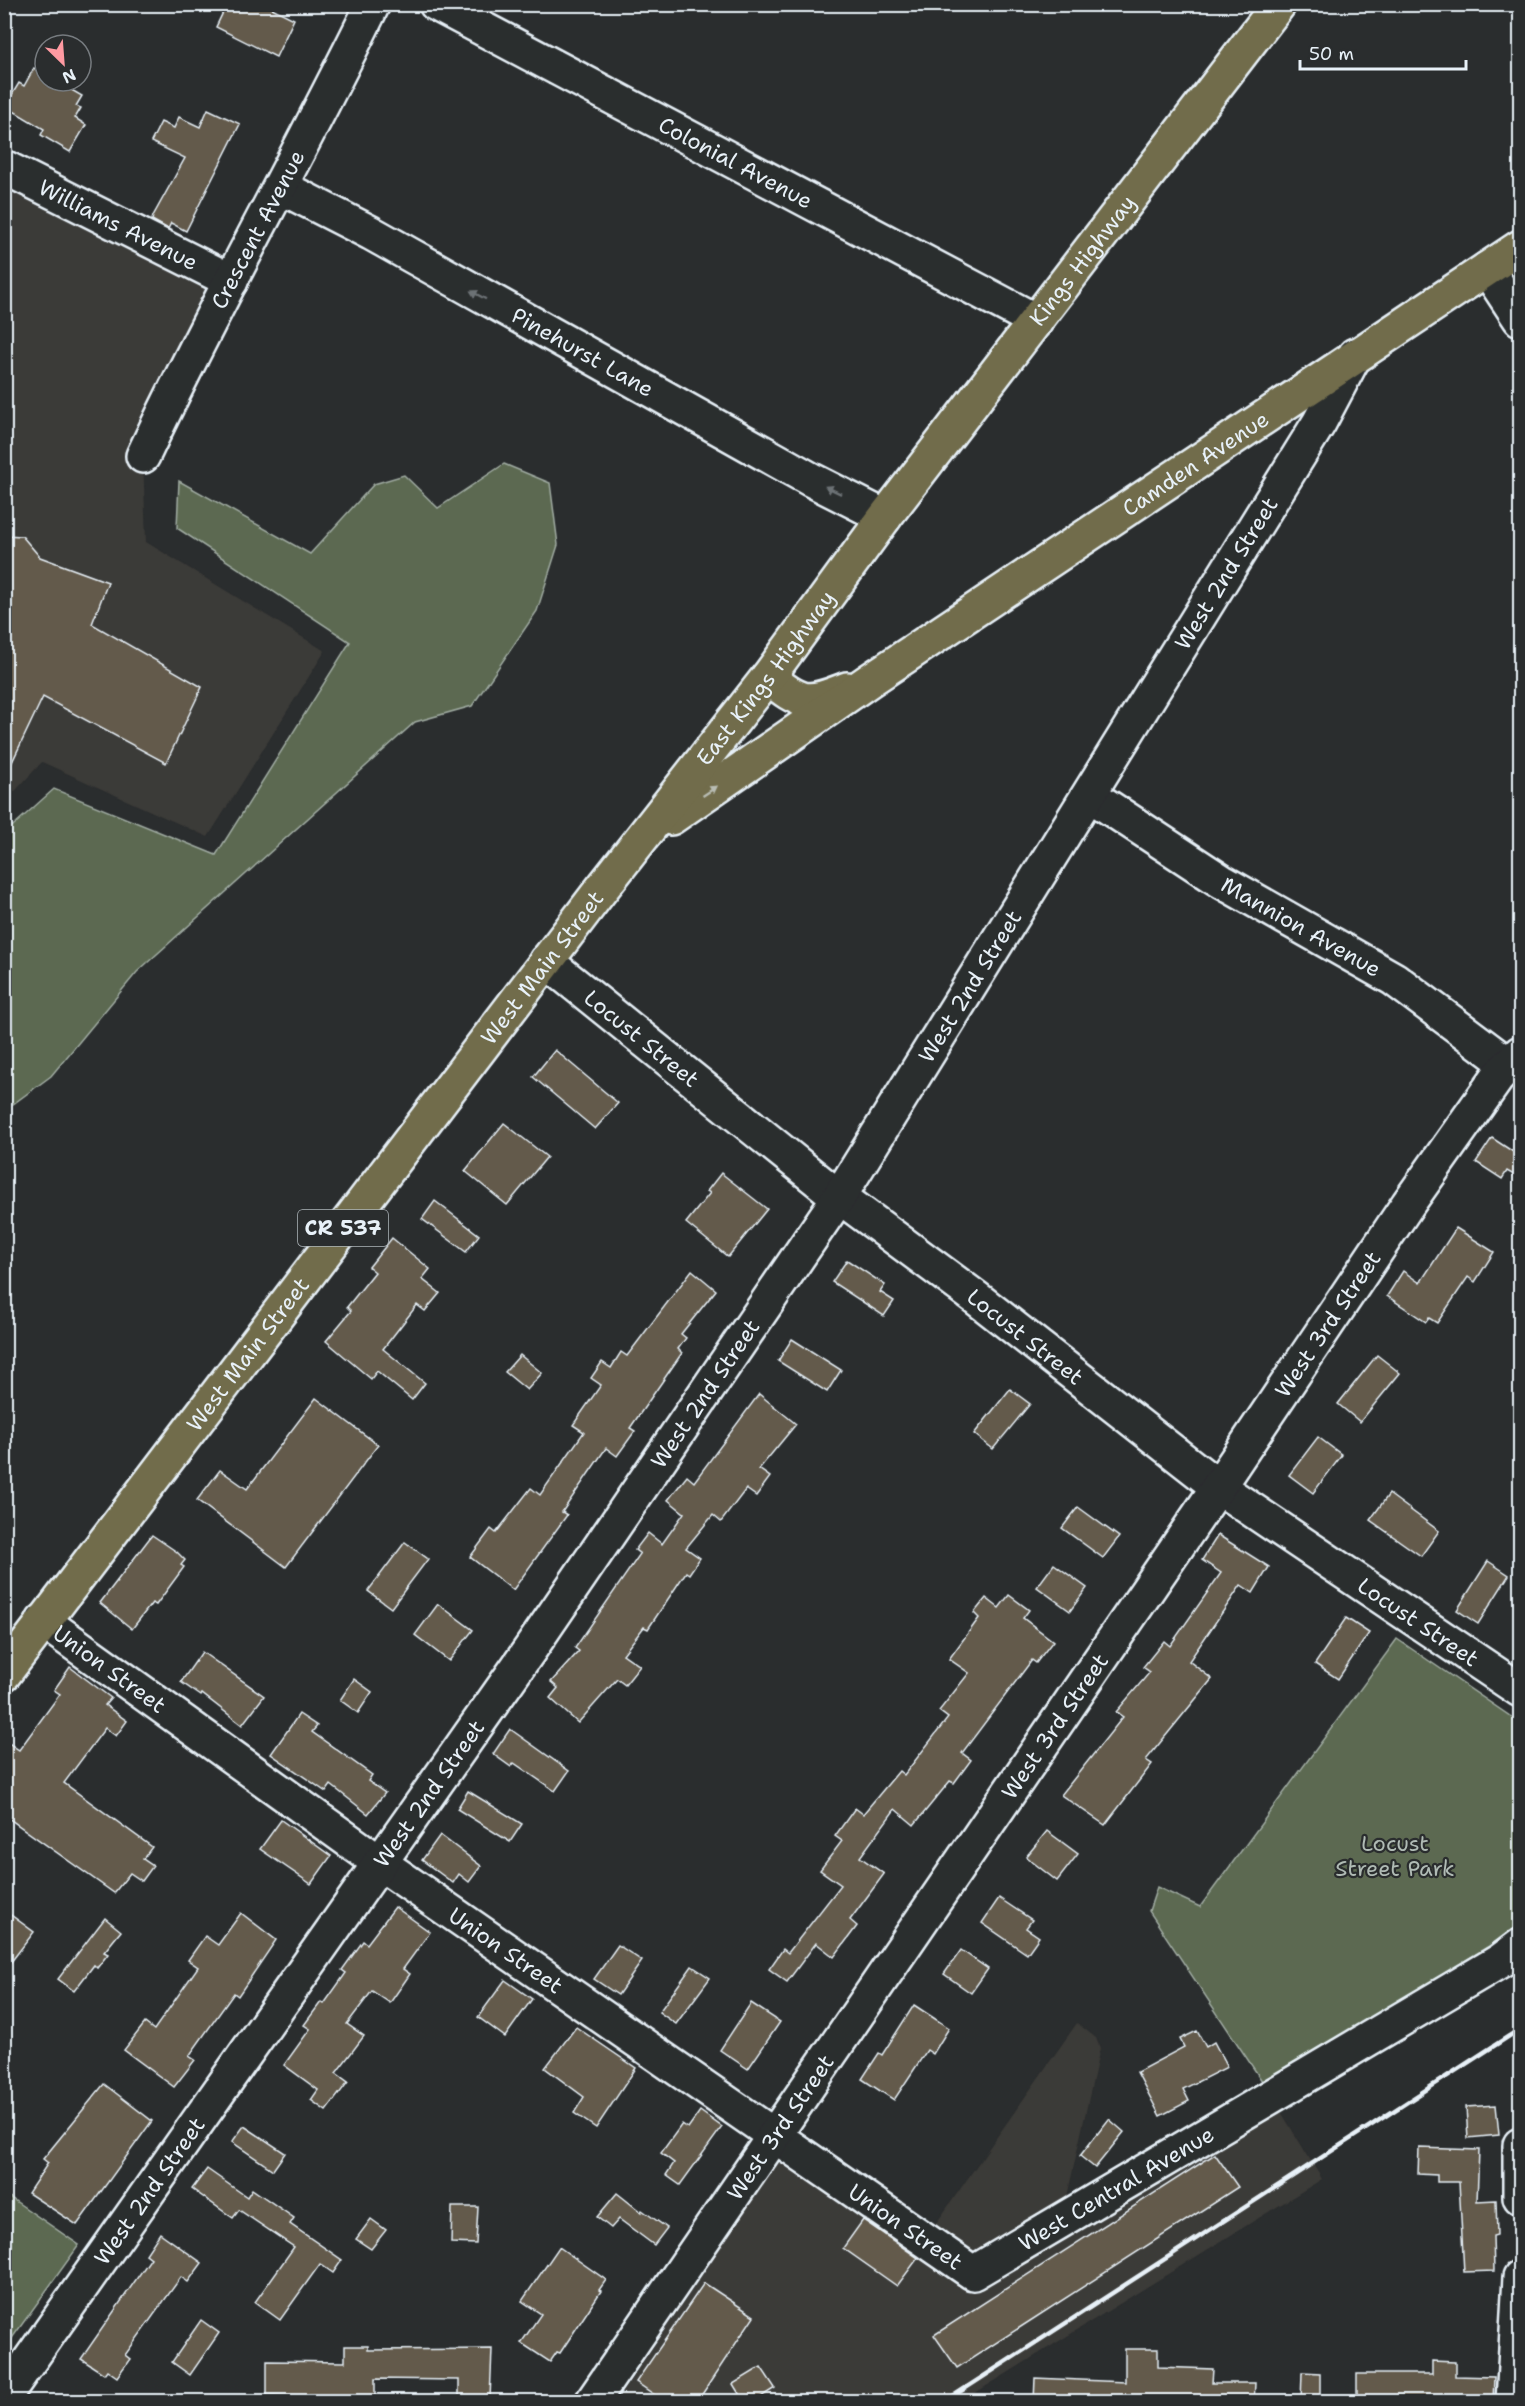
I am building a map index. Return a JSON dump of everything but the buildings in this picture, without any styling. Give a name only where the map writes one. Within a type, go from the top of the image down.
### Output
[{"type":"main road","name":"Kings Highway","points":[[885,517],[1279,4]]},
{"type":"main road","name":"Camden Avenue","points":[[645,836],[870,680],[1355,355],[1521,247]]},
{"type":"main road","name":"East Kings Highway","points":[[645,836],[768,677],[885,517]]},
{"type":"main road","name":"Camden Avenue","points":[[768,677],[787,693],[815,701],[870,680]]},
{"type":"main road","name":"West Main Street","points":[[4,1674],[546,962],[645,836]]},
{"type":"street","name":"Crescent Avenue","points":[[143,456],[177,384],[281,187],[373,4]]},
{"type":"street","name":"Colonial Avenue","points":[[436,4],[1036,321]]},
{"type":"street","name":"Williams Avenue","points":[[4,167],[231,281]]},
{"type":"street","name":"Pinehurst Lane","points":[[281,187],[371,233],[789,468],[885,517]]},
{"type":"street","points":[[1487,269],[1521,319]]},
{"type":"street","name":"West 2nd Street","points":[[4,2397],[531,1648],[839,1197],[1319,423],[1355,355]]},
{"type":"street","name":"Mannion Avenue","points":[[1090,795],[1221,880],[1394,979],[1515,1059]]},
{"type":"street","name":"Locust Street","points":[[546,962],[839,1197],[975,1297],[1218,1487],[1521,1690]]},
{"type":"street","name":"West 3rd Street","points":[[592,2402],[1218,1487],[1408,1204],[1497,1078],[1515,1059]]},
{"type":"street","name":"Union Street","points":[[43,1621],[380,1863],[973,2273]]},
{"type":"street","name":"West Central Avenue","points":[[973,2273],[1500,1961],[1521,1946]]},
{"type":"street","points":[[1521,2145],[1521,2197]]},
{"type":"street","points":[[1513,2402],[1521,2277]]},
{"type":"shaded area","points":[[4,167],[231,281],[143,456],[146,542],[325,651],[208,837],[42,762],[5,802]]},
{"type":"shaded area","points":[[1077,2023],[1096,2038],[1100,2048],[1066,2201],[1264,2084],[1322,2179],[962,2401],[616,2402],[779,2161],[916,2252]]},
{"type":"green space","points":[[504,464],[550,483],[558,545],[537,611],[472,706],[415,722],[137,972],[51,1076],[5,1110],[5,833],[54,789],[216,855],[350,642],[177,528],[179,481],[310,554],[374,484],[404,475],[438,508]]},
{"type":"green space","name":"Locust Street Park","points":[[1397,1639],[1520,1723],[1520,1927],[1264,2084],[1149,1911],[1157,1887],[1200,1907]]},
{"type":"green space","points":[[5,2194],[79,2245],[5,2348]]},
{"type":"railway","points":[[944,2402],[1520,2029]]}]
